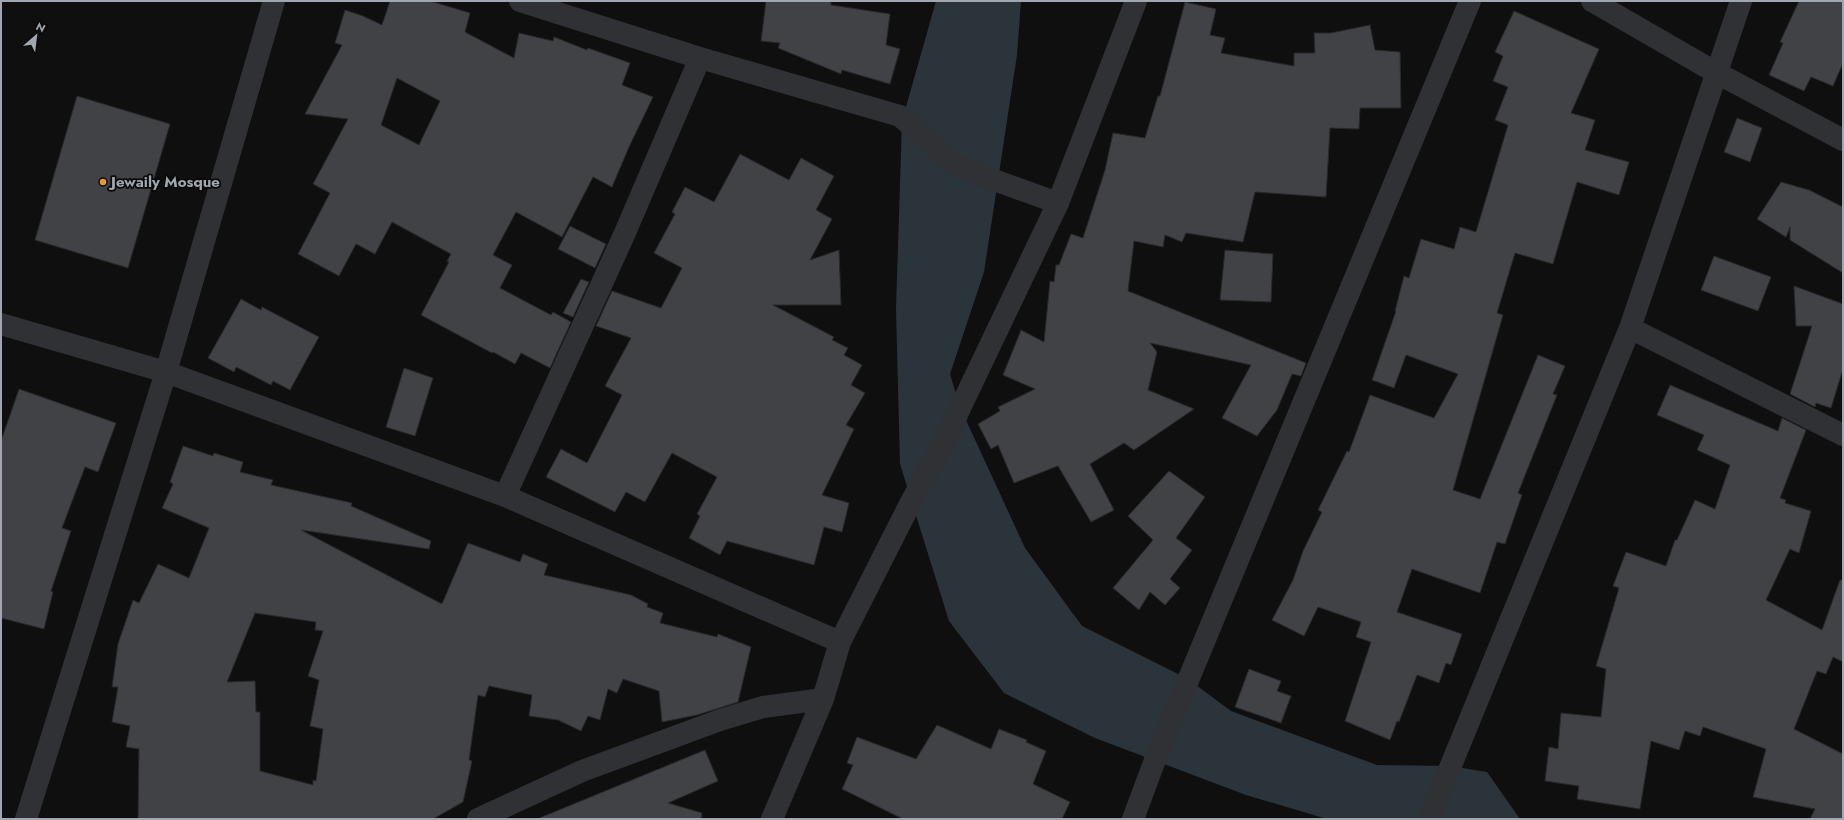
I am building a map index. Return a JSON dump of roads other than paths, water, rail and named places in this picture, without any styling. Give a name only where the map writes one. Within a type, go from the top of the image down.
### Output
[{"type":"street","points":[[26,819],[166,372],[274,1]]},
{"type":"street","points":[[520,1],[700,58],[900,116],[958,167],[1058,203]]},
{"type":"street","points":[[772,819],[823,699],[840,642],[912,500],[941,448],[1058,203],[1136,1]]},
{"type":"street","points":[[1133,819],[1155,760],[1470,1]]},
{"type":"street","points":[[1592,1],[1716,72],[1843,140]]},
{"type":"street","points":[[1429,819],[1630,328],[1741,1]]},
{"type":"street","points":[[505,496],[624,235],[700,58]]},
{"type":"street","points":[[1,324],[166,372],[505,496],[840,642]]},
{"type":"street","points":[[1630,328],[1843,435]]},
{"type":"street","points":[[478,819],[582,771],[720,720],[763,707],[823,699]]},
{"type":"place","name":"Jewaily Mosque","points":[[103,182]]}]
